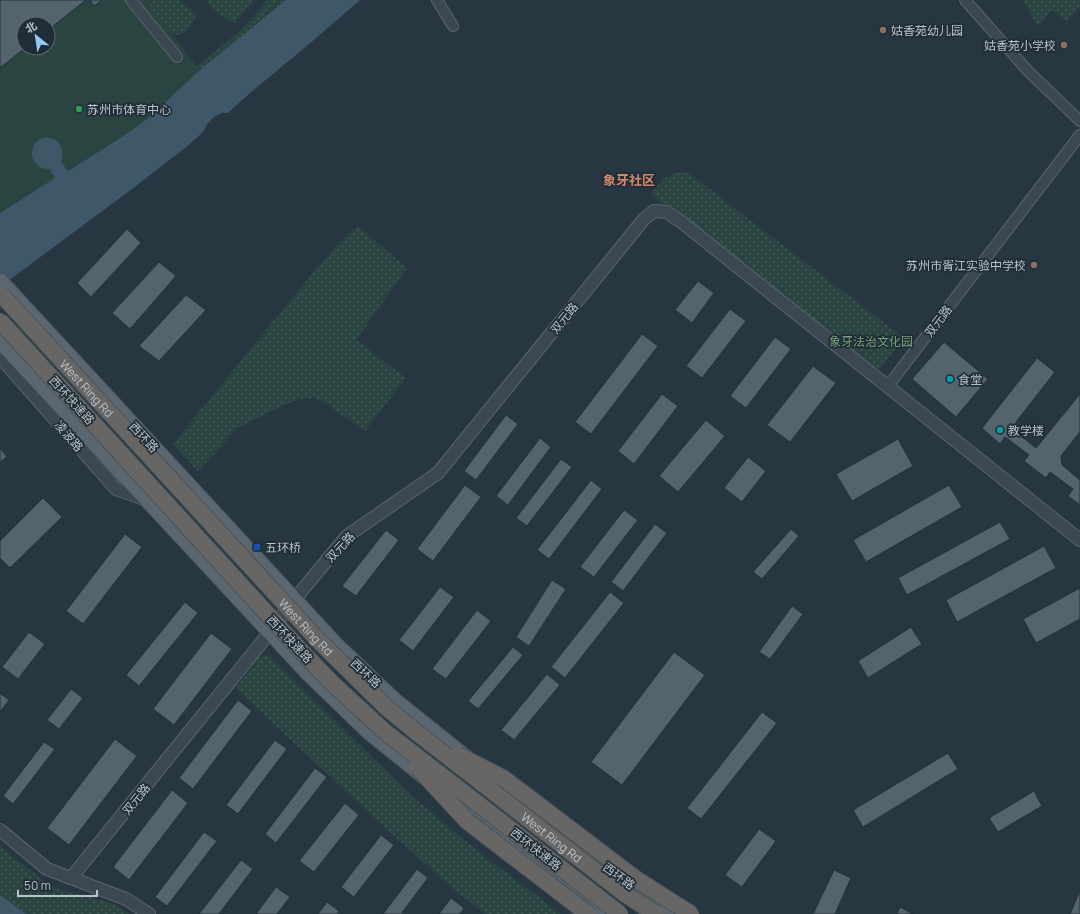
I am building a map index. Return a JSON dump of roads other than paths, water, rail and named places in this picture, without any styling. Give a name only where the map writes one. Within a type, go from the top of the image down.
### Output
[{"type":"highway","name":"West Ring Rd","points":[[3,288],[317,639],[387,708],[625,894],[656,914]]},
{"type":"highway","name":"西环快速路","points":[[0,321],[331,682],[384,731],[620,914]]},
{"type":"highway","points":[[384,731],[467,821],[588,914]]},
{"type":"highway","points":[[420,735],[503,778],[636,878],[691,914]]},
{"type":"main road","name":"西环路","points":[[3,288],[337,646],[394,700],[513,796],[634,887],[676,914]]},
{"type":"main road","points":[[0,341],[306,672],[369,732],[486,826],[602,914]]},
{"type":"street","points":[[131,0],[177,57]]},
{"type":"street","points":[[437,0],[453,26]]},
{"type":"street","points":[[965,0],[1028,71],[1080,121]]},
{"type":"street","name":"双元路","points":[[71,878],[347,536],[438,473],[639,225],[654,211],[667,212],[684,224],[888,386],[1080,135]]},
{"type":"street","name":"凌波路","points":[[0,358],[116,490],[147,500]]},
{"type":"street","points":[[888,386],[1080,540]]},
{"type":"street","points":[[0,830],[46,869],[126,899],[149,914]]},
{"type":"water","points":[[286,0],[360,0],[228,113],[222,113],[214,117],[207,124],[203,132],[185,148],[0,287],[0,213],[55,178],[50,169],[39,166],[33,160],[32,152],[36,143],[41,139],[46,138],[57,142],[63,153],[61,162],[68,171],[128,133],[148,118],[200,70]]},
{"type":"water","points":[[0,895],[26,914],[0,914]]},
{"type":"place","name":"姑香苑幼儿园","points":[[883,30]]},
{"type":"place","name":"姑香苑小学校","points":[[1064,45]]},
{"type":"place","name":"苏州市体育中心","points":[[79,109]]},
{"type":"place","name":"苏州市胥江实验中学校","points":[[1034,265]]},
{"type":"place","name":"食堂","points":[[950,379]]},
{"type":"place","name":"教学楼","points":[[1000,430]]},
{"type":"place","name":"五环桥","points":[[257,547]]},
{"type":"district","name":"象牙社区","points":[[629,180]]},
{"type":"park label","name":"象牙法治文化园","points":[[871,341]]}]
